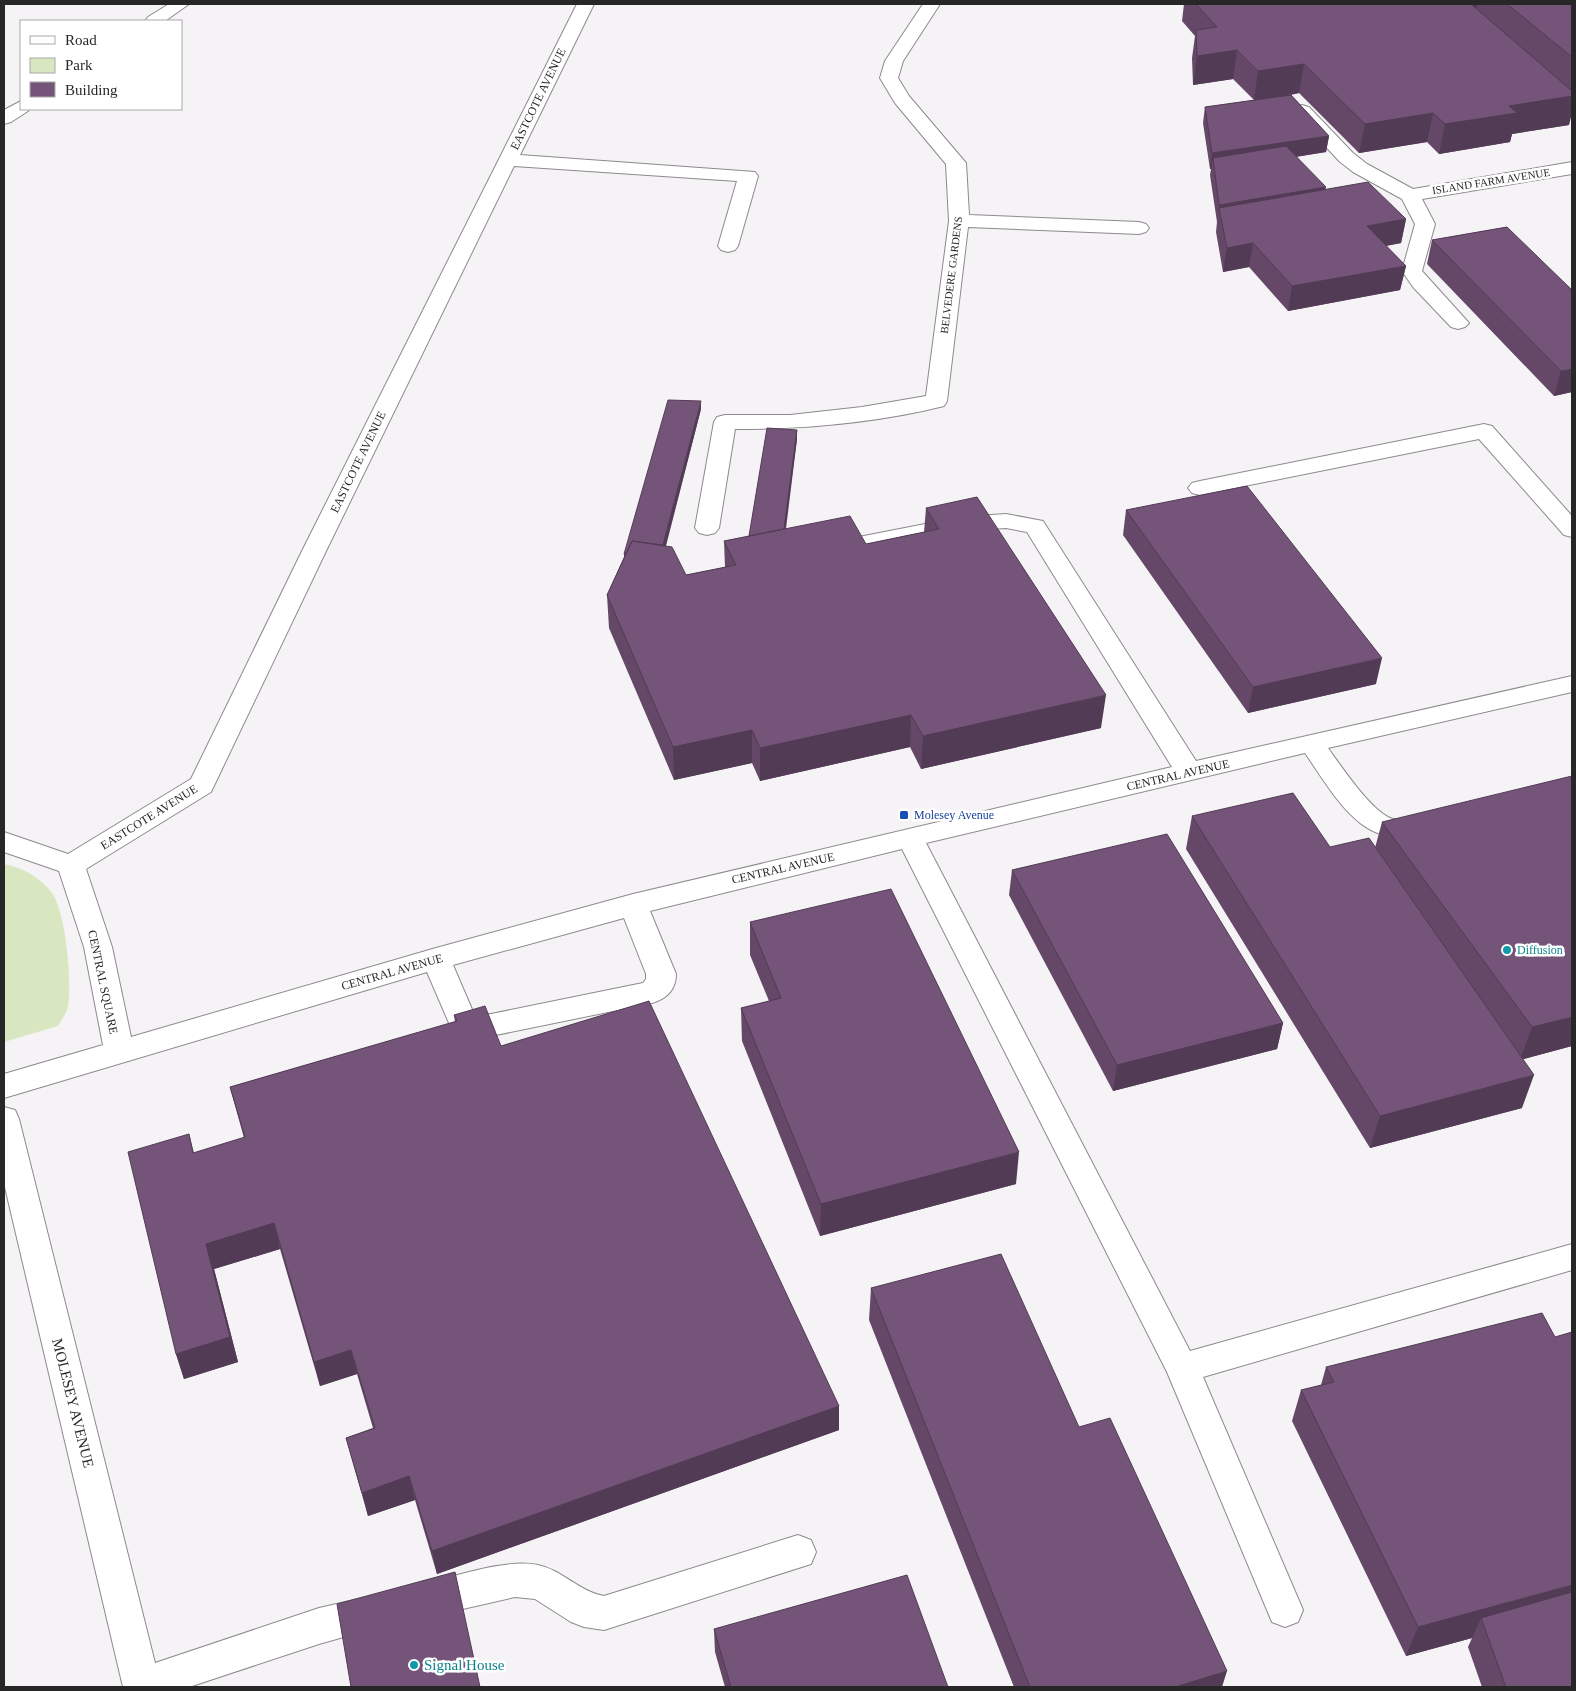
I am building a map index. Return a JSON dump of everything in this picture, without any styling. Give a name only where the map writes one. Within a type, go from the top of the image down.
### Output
[{"type":"street","points":[[156,20],[180,4]]},
{"type":"street","name":"EASTCOTE AVENUE","points":[[71,865],[202,784],[315,549],[585,4]]},
{"type":"street","name":"BELVEDERE GARDENS","points":[[707,528],[725,422],[790,422],[862,414],[936,401],[959,221],[956,163],[902,99],[889,78],[894,60],[932,4]]},
{"type":"street","points":[[1285,103],[1294,102],[1360,168],[1410,195],[1425,224],[1415,255],[1412,272],[1458,323]]},
{"type":"street","points":[[4,118],[20,108]]},
{"type":"street","points":[[508,160],[748,176],[728,246]]},
{"type":"street","name":"ISLAND FARM AVENUE","points":[[1410,195],[1572,168]]},
{"type":"street","points":[[959,221],[1139,228]]},
{"type":"street","points":[[1200,488],[1484,431],[1572,530]]},
{"type":"street","points":[[809,554],[961,524],[1006,521],[1035,526],[1189,772]]},
{"type":"street","name":"CENTRAL AVENUE","points":[[4,1086],[436,959],[633,904],[1311,743],[1572,684]]},
{"type":"street","points":[[1311,743],[1360,808],[1383,826],[1405,830],[1442,821]]},
{"type":"street","points":[[910,839],[1182,1368],[1285,1610]]},
{"type":"street","points":[[4,842],[71,865]]},
{"type":"street","name":"CENTRAL SQUARE","points":[[71,865],[98,947],[118,1054]]},
{"type":"street","points":[[436,959],[462,1022],[468,1026],[491,1025],[652,992],[661,983],[661,974],[633,904]]},
{"type":"street","name":"MOLESEY AVENUE","points":[[4,1119],[142,1686]]},
{"type":"street","points":[[1182,1368],[1572,1258]]},
{"type":"street","points":[[142,1686],[319,1626],[515,1580],[538,1582],[557,1591],[584,1610],[604,1613],[798,1552]]},
{"type":"green space","points":[[4,864],[31,874],[48,888],[57,903],[67,948],[69,995],[67,1009],[58,1026],[4,1042]]},
{"type":"building","points":[[1196,4],[1471,4],[1572,91],[1572,96],[1509,106],[1517,113],[1445,124],[1433,113],[1365,124],[1304,64],[1258,71],[1237,50],[1197,56],[1196,30],[1217,27]]},
{"type":"building","points":[[1507,4],[1572,4],[1572,57]]},
{"type":"building","points":[[1291,95],[1329,136],[1212,153],[1205,107]]},
{"type":"building","points":[[1286,146],[1326,187],[1219,205],[1213,158]]},
{"type":"building","points":[[1368,182],[1406,219],[1367,226],[1406,266],[1292,286],[1253,243],[1227,248],[1219,208]]},
{"type":"building","points":[[1507,227],[1572,290],[1572,369],[1561,371],[1432,240]]},
{"type":"building","points":[[668,400],[701,401],[663,545],[632,541],[626,554],[624,554]]},
{"type":"building","points":[[767,428],[797,430],[784,529],[749,536]]},
{"type":"building","points":[[1247,486],[1382,658],[1253,687],[1126,510]]},
{"type":"building","points":[[977,497],[1106,695],[923,736],[911,715],[760,748],[752,730],[673,747],[607,595],[632,541],[672,547],[686,575],[736,565],[724,541],[850,516],[866,544],[939,529],[926,508]]},
{"type":"building","name":"Diffusion","points":[[1572,776],[1572,1017],[1532,1027],[1382,822]]},
{"type":"building","points":[[1293,793],[1330,847],[1369,838],[1534,1075],[1380,1116],[1192,816]]},
{"type":"building","points":[[1167,834],[1283,1023],[1117,1065],[1012,870]]},
{"type":"building","points":[[891,889],[1019,1152],[821,1204],[741,1008],[781,998],[750,922]]},
{"type":"building","points":[[649,1001],[839,1406],[432,1551],[409,1476],[362,1493],[346,1438],[375,1428],[351,1350],[314,1362],[274,1223],[206,1244],[230,1337],[176,1354],[128,1152],[189,1134],[193,1153],[245,1137],[230,1087],[457,1021],[454,1015],[485,1006],[501,1046]]},
{"type":"building","points":[[1001,1254],[1079,1427],[1110,1418],[1227,1671],[1175,1687],[1030,1687],[871,1288]]},
{"type":"building","points":[[1542,1313],[1555,1337],[1572,1332],[1572,1585],[1418,1627],[1301,1390],[1334,1382],[1326,1367]]},
{"type":"building","points":[[455,1572],[480,1687],[351,1687],[337,1604]]},
{"type":"building","points":[[907,1575],[948,1687],[731,1687],[714,1629]]},
{"type":"building","points":[[1572,1592],[1572,1687],[1506,1687],[1481,1618]]},
{"type":"place","name":"Molesey Avenue","points":[[904,815]]},
{"type":"place","name":"Diffusion","points":[[1507,950]]},
{"type":"place","name":"Signal House","points":[[414,1665]]}]
